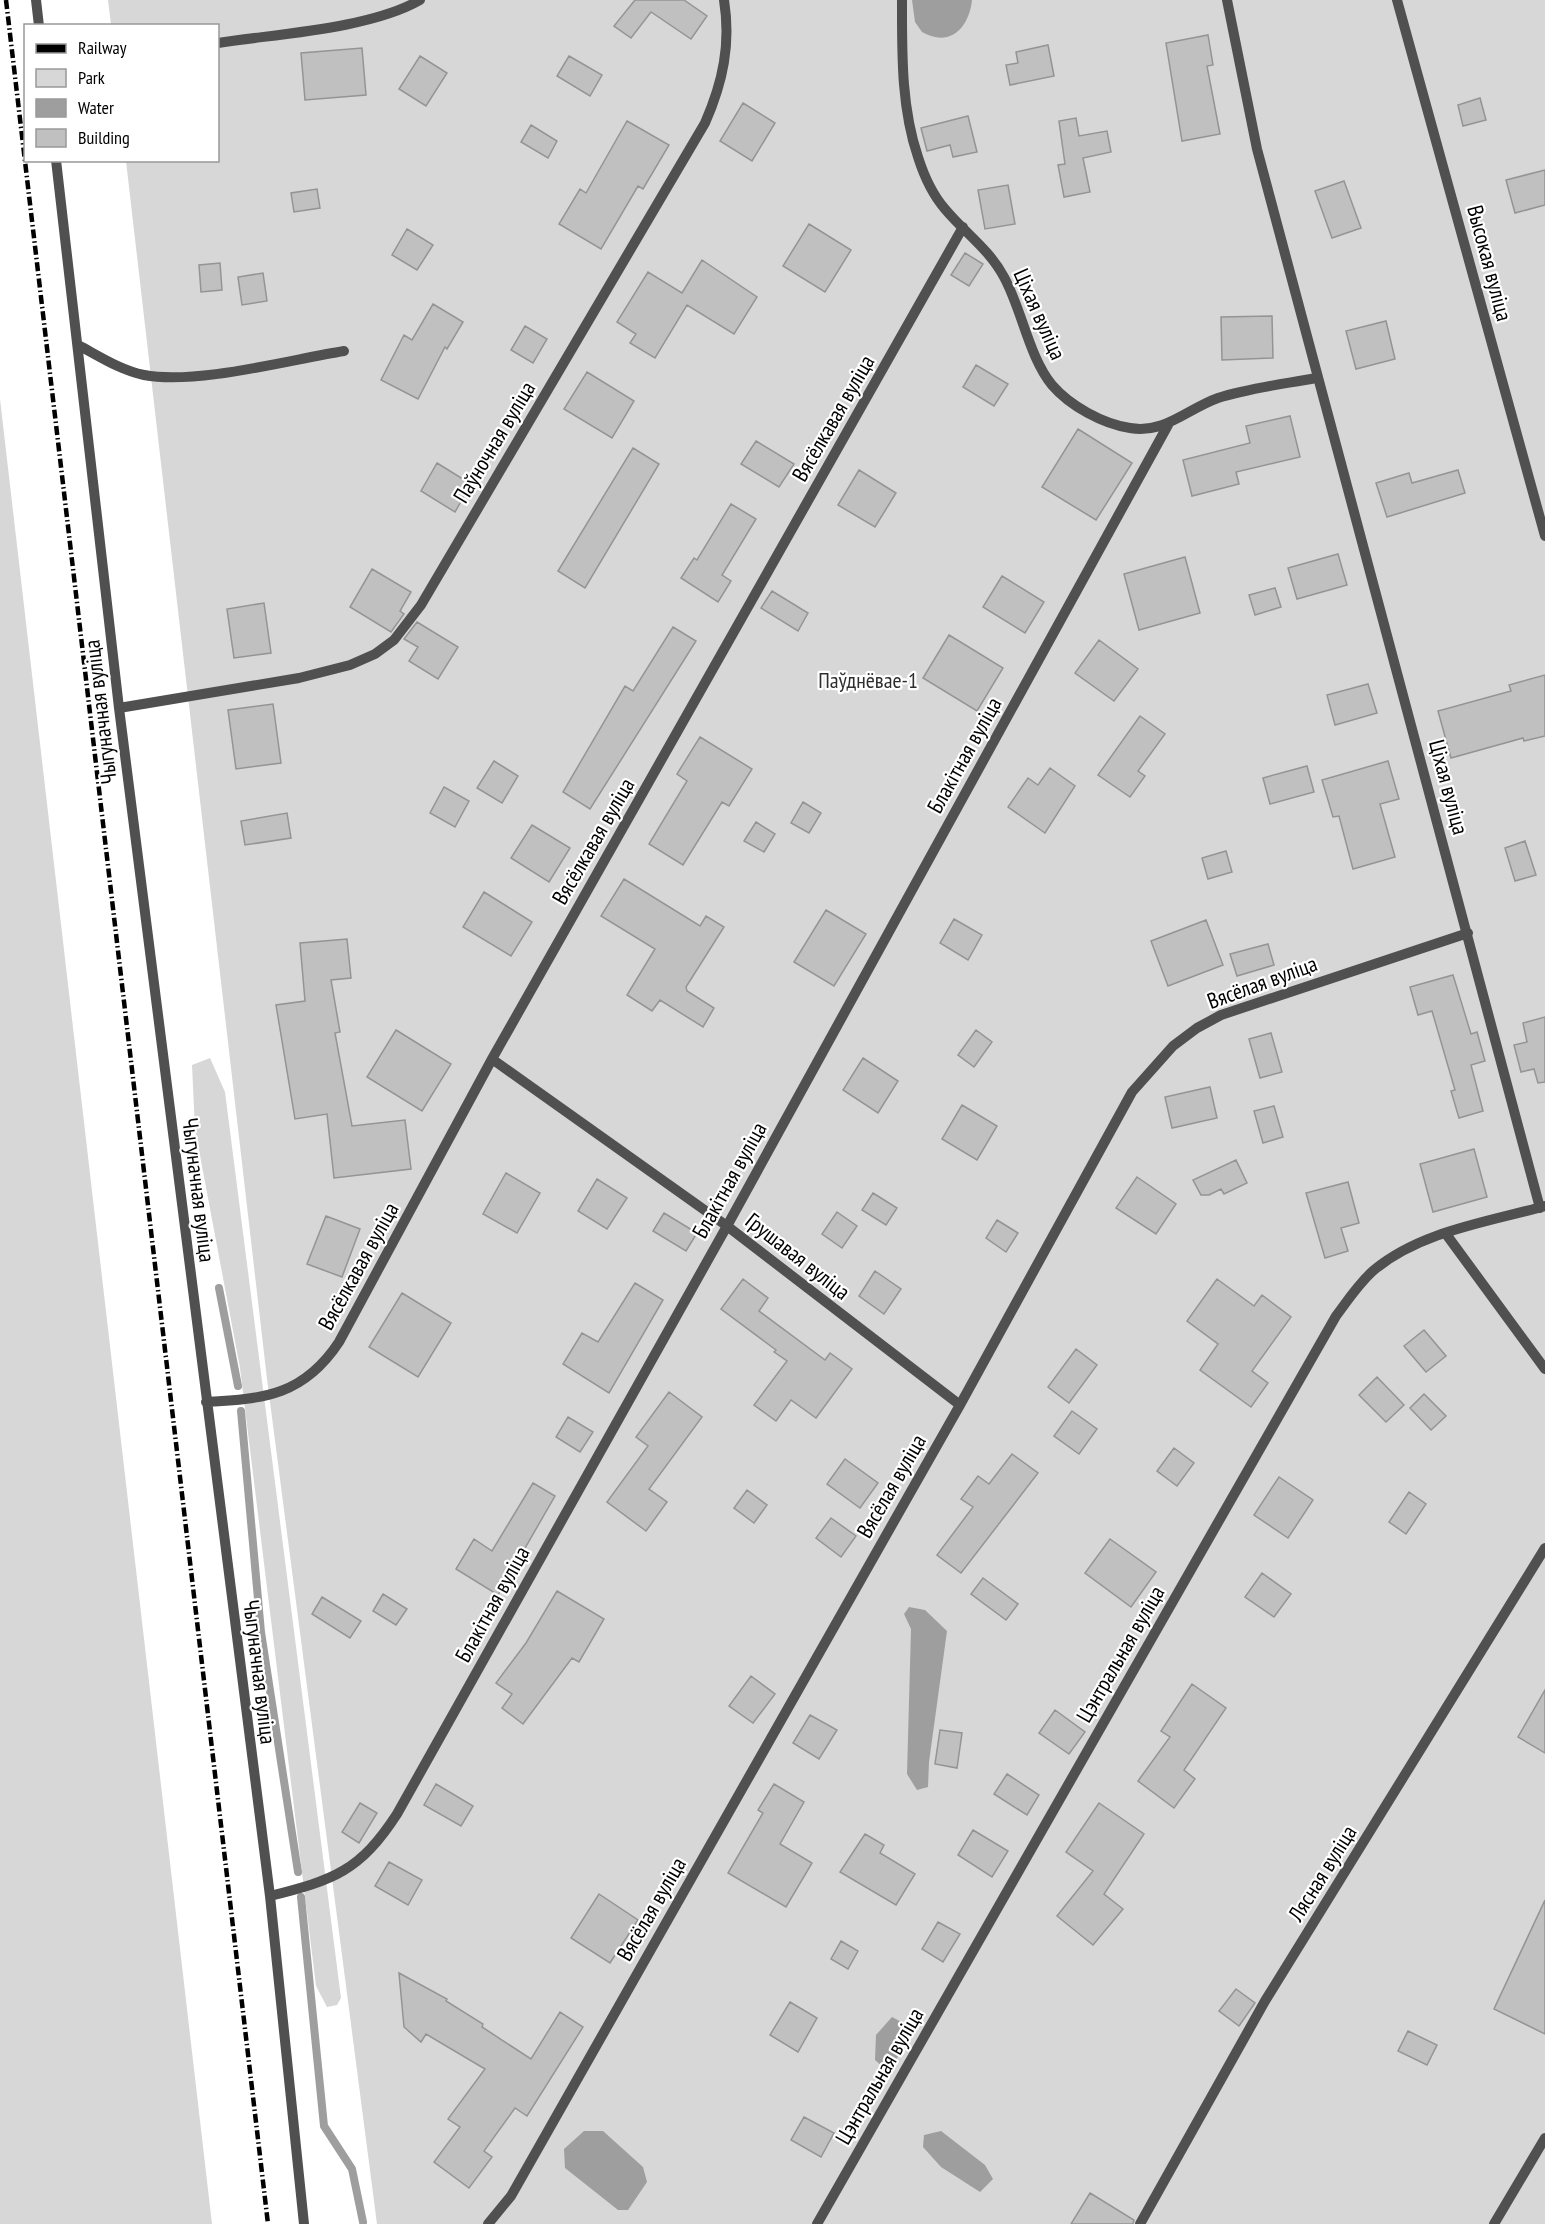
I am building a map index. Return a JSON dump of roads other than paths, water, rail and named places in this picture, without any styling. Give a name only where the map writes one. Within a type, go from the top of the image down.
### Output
[{"type":"lane","points":[[36,0],[39,24]]},
{"type":"lane","points":[[219,43],[362,21],[406,8],[420,0]]},
{"type":"lane","name":"Паўночная вуліца","points":[[119,708],[324,673],[375,654],[394,640],[427,595],[705,123],[723,76],[727,51],[724,0]]},
{"type":"lane","name":"Ціхая вуліца","points":[[902,0],[903,79],[917,156],[938,201],[985,248],[1004,275],[1038,360],[1052,385],[1069,400],[1106,422],[1137,429],[1168,425],[1218,398],[1316,378]]},
{"type":"lane","name":"Ціхая вуліца","points":[[1227,0],[1257,149],[1316,378],[1542,1207]]},
{"type":"lane","name":"Высокая вуліца","points":[[1397,0],[1545,536]]},
{"type":"lane","name":"Чыгуначная вуліца","points":[[56,162],[119,708],[270,1896],[304,2224]]},
{"type":"lane","name":"Вясёлкавая вуліца","points":[[206,1402],[248,1399],[284,1392],[301,1383],[330,1356],[492,1059],[963,227]]},
{"type":"lane","points":[[78,345],[126,369],[163,377],[199,376],[344,351]]},
{"type":"lane","name":"Блакітная вуліца","points":[[270,1896],[338,1876],[363,1858],[382,1837],[727,1226],[1168,425]]},
{"type":"lane","name":"Вясёлая вуліца","points":[[488,2224],[511,2196],[960,1405],[1132,1092],[1173,1046],[1197,1028],[1236,1009],[1468,933]]},
{"type":"lane","name":"Грушавая вуліца","points":[[492,1059],[727,1226],[960,1405]]},
{"type":"lane","name":"Цэнтральная вуліца","points":[[817,2224],[1336,1316],[1354,1290],[1395,1254],[1446,1234],[1542,1207]]},
{"type":"lane","points":[[1446,1234],[1545,1369]]},
{"type":"lane","name":"Лясная вуліца","points":[[1140,2224],[1266,2001],[1545,1548]]},
{"type":"lane","points":[[1494,2224],[1545,2138]]},
{"type":"water","points":[[912,0],[972,0],[967,19],[962,27],[949,36],[941,38],[922,32],[915,22]]},
{"type":"water","points":[[909,1607],[925,1610],[947,1631],[929,1762],[928,1787],[917,1790],[907,1774],[911,1629],[904,1614]]},
{"type":"water","points":[[892,2017],[907,2025],[910,2033],[894,2064],[884,2068],[875,2060],[876,2035]]},
{"type":"water","points":[[584,2131],[603,2131],[643,2167],[647,2182],[628,2210],[618,2210],[565,2168],[564,2149]]},
{"type":"water","points":[[941,2131],[985,2165],[993,2179],[980,2192],[941,2167],[923,2147],[924,2135]]},
{"type":"waterway","points":[[219,1288],[238,1386]]},
{"type":"waterway","points":[[241,1411],[261,1632],[298,1872]]},
{"type":"waterway","points":[[301,1897],[324,2126],[352,2169],[363,2222]]},
{"type":"railway","points":[[6,0],[24,153]]},
{"type":"railway","points":[[25,162],[268,2224]]},
{"type":"park label","name":"Паўднёвае-1","points":[[868,680]]}]
